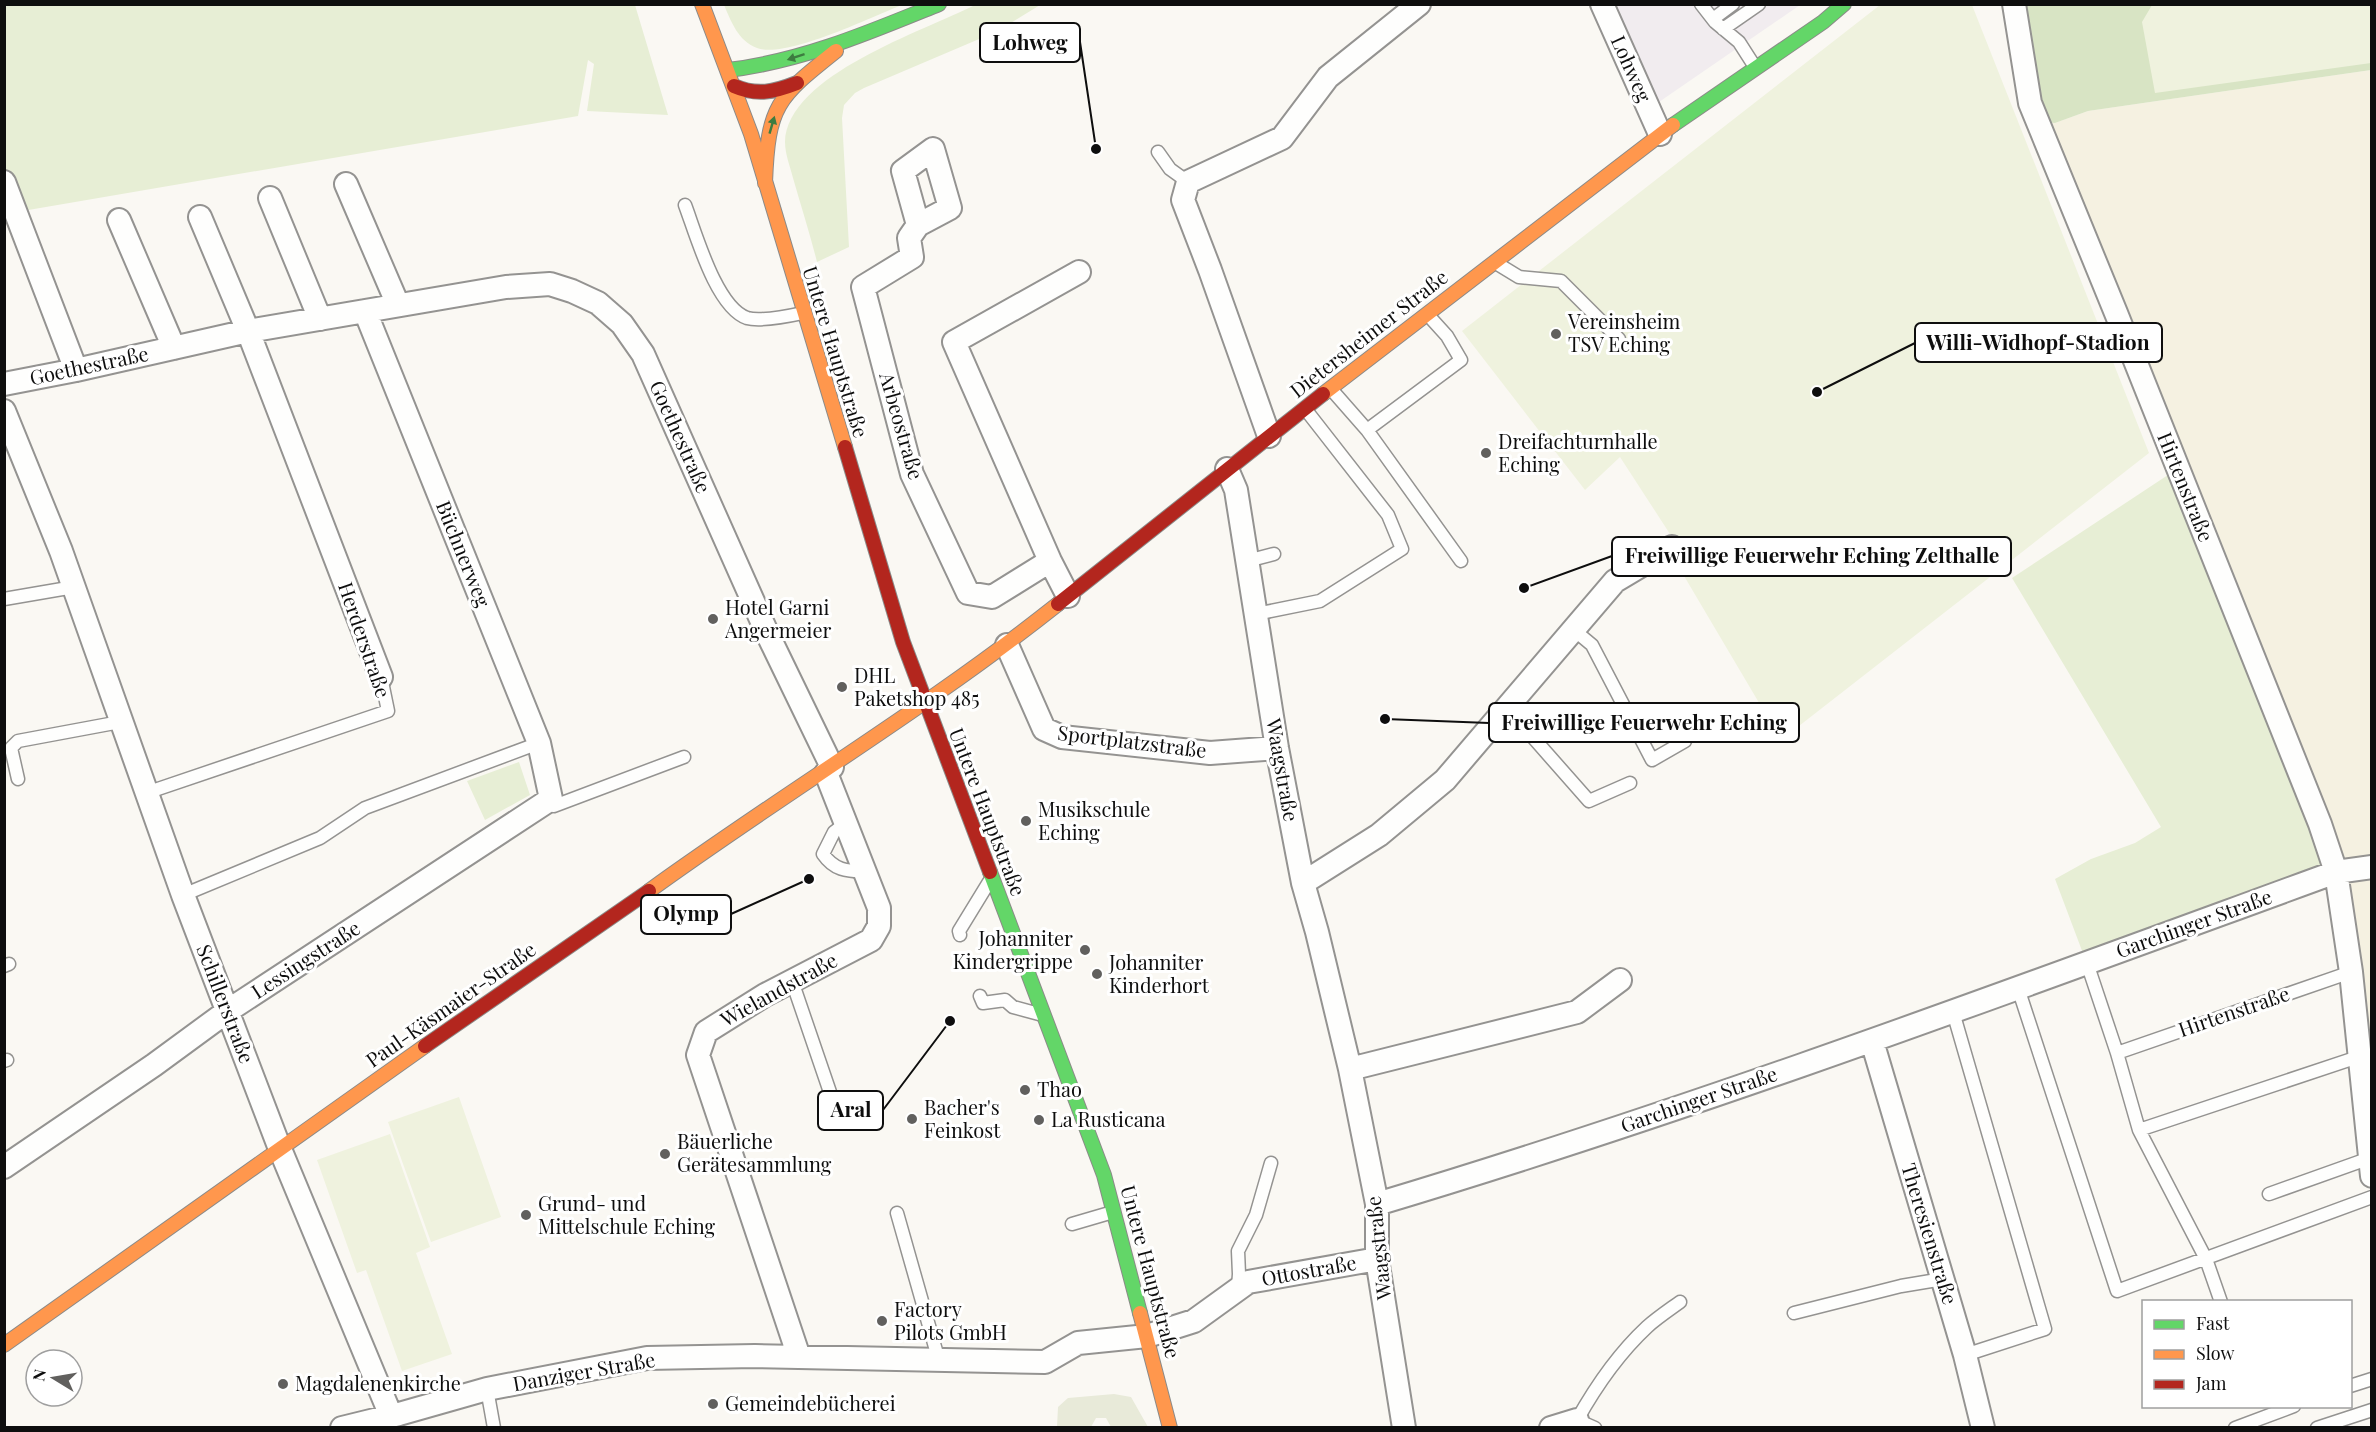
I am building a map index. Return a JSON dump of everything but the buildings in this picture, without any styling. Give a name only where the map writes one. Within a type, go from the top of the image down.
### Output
[{"type":"main road","name":"Untere Hauptstraße","points":[[702,4],[751,134],[903,642],[1104,1175],[1170,1428]]},
{"type":"main road","points":[[728,70],[754,68],[851,39],[939,4]]},
{"type":"main road","name":"Dietersheimer Straße","points":[[925,704],[1007,645],[1269,436],[1660,134],[1823,22],[1844,4]]},
{"type":"main road","points":[[765,183],[766,151],[776,112],[784,96],[851,39]]},
{"type":"main road","points":[[734,86],[752,94],[774,92],[797,83]]},
{"type":"main road","name":"Paul-Käsmaier-Straße","points":[[4,1345],[661,882],[925,704]]},
{"type":"street","points":[[1269,436],[1183,200],[1188,182],[1282,138],[1328,77],[1419,4]]},
{"type":"street","name":"Lohweg","points":[[1602,4],[1660,134]]},
{"type":"street","name":"Hirtenstraße","points":[[2014,4],[2030,103],[2320,824],[2336,872],[2361,1056],[2371,1167]]},
{"type":"street","points":[[4,182],[76,370]]},
{"type":"street","points":[[346,184],[398,305]]},
{"type":"street","points":[[270,198],[320,319]]},
{"type":"street","points":[[200,217],[248,331]]},
{"type":"street","name":"Goethestraße","points":[[119,220],[174,348]]},
{"type":"street","name":"Arbeostraße","points":[[918,225],[909,238],[912,257],[863,287],[912,474],[968,593],[992,597],[1050,561]]},
{"type":"street","points":[[1068,596],[1050,561],[954,342],[1079,272]]},
{"type":"street","name":"Goethestraße","points":[[4,384],[248,331],[506,287],[550,284],[598,303],[622,324],[643,354],[829,770]]},
{"type":"street","name":"Büchnerweg","points":[[365,311],[539,743],[553,803]]},
{"type":"street","name":"Herderstraße","points":[[248,331],[381,677]]},
{"type":"street","name":"Schillerstraße","points":[[4,411],[74,587],[183,895],[229,1010],[280,1149],[392,1416]]},
{"type":"street","name":"Waagstraße","points":[[1227,469],[1236,490],[1277,748],[1303,883],[1350,1070],[1377,1204],[1377,1259],[1404,1428]]},
{"type":"street","points":[[1303,883],[1379,835],[1445,780],[1615,581],[1672,547]]},
{"type":"street","name":"Sportplatzstraße","points":[[1007,645],[1044,729],[1062,737],[1210,753],[1277,748]]},
{"type":"street","name":"Wielandstraße","points":[[799,1357],[698,1055],[706,1032],[765,995],[871,940],[879,926],[879,908],[846,823],[829,770]]},
{"type":"street","name":"Lessingstraße","points":[[4,1167],[154,1065],[229,1010],[553,803]]},
{"type":"street","name":"Garchinger Straße","points":[[1377,1204],[1510,1164],[1872,1041],[2336,872],[2372,867]]},
{"type":"street","points":[[1350,1070],[1577,1012],[1620,980]]},
{"type":"street","name":"Theresienstraße","points":[[1872,1041],[1965,1355],[1983,1428]]},
{"type":"street","name":"Ottostraße","points":[[1147,1336],[1194,1321],[1248,1282],[1377,1259]]},
{"type":"street","name":"Danziger Straße","points":[[342,1428],[487,1389],[647,1358],[755,1356],[1045,1362],[1078,1343],[1147,1336]]},
{"type":"street","points":[[1551,1428],[1586,1424]]},
{"type":"lane","points":[[1701,4],[1713,19],[1738,42],[1756,68]]},
{"type":"lane","points":[[1713,19],[1733,4]]},
{"type":"lane","points":[[1723,29],[1759,4]]},
{"type":"lane","points":[[1823,22],[1824,4]]},
{"type":"lane","points":[[1158,152],[1170,169],[1188,182]]},
{"type":"lane","points":[[684,206],[712,276],[730,306],[748,318],[776,318],[804,313]]},
{"type":"lane","points":[[1495,262],[1519,277],[1561,281],[1619,339]]},
{"type":"lane","points":[[1367,430],[1461,360],[1447,336],[1427,314]]},
{"type":"lane","points":[[1330,389],[1367,430],[1461,561]]},
{"type":"lane","points":[[1256,614],[1320,601],[1401,549],[1388,515],[1305,409]]},
{"type":"lane","points":[[1247,561],[1274,554]]},
{"type":"lane","points":[[4,599],[74,587]]},
{"type":"lane","points":[[1574,630],[1592,645],[1652,760],[1685,741]]},
{"type":"lane","name":"Herderstraße","points":[[146,793],[388,711],[381,677]]},
{"type":"lane","points":[[1507,708],[1590,801],[1630,783]]},
{"type":"lane","points":[[18,779],[10,764],[11,748],[18,741],[120,722]]},
{"type":"lane","points":[[183,895],[320,838],[365,808],[539,743]]},
{"type":"lane","points":[[553,803],[684,757]]},
{"type":"lane","points":[[846,823],[834,832],[823,854],[830,865],[845,871],[865,872]]},
{"type":"lane","points":[[960,935],[959,931],[991,879]]},
{"type":"lane","points":[[2087,963],[2117,1053],[2139,1130],[2206,1259],[2220,1300]]},
{"type":"lane","name":"Hirtenstraße","points":[[2117,1053],[2351,972]]},
{"type":"lane","points":[[792,981],[832,1098]]},
{"type":"lane","points":[[2019,988],[2117,1291],[2372,1197]]},
{"type":"lane","points":[[980,996],[983,1003],[1005,1000],[1013,1007],[1043,1014]]},
{"type":"lane","points":[[1953,1012],[2045,1329],[1965,1355]]},
{"type":"lane","points":[[2139,1130],[2361,1056]]},
{"type":"lane","points":[[1237,1289],[1238,1251],[1256,1215],[1270,1163]]},
{"type":"lane","points":[[2269,1194],[2371,1167]]},
{"type":"lane","points":[[1072,1224],[1114,1212]]},
{"type":"lane","points":[[897,1213],[939,1361]]},
{"type":"lane","points":[[1794,1312],[1901,1286],[1942,1280]]},
{"type":"lane","points":[[1586,1424],[1596,1387],[1647,1327],[1680,1302]]},
{"type":"lane","points":[[2352,1385],[2372,1379]]},
{"type":"lane","points":[[487,1389],[494,1428]]},
{"type":"lane","points":[[2235,1428],[2260,1412],[2287,1408]]},
{"type":"lane","points":[[2317,1428],[2372,1410]]},
{"type":"shaded area","points":[[1613,5],[1800,5],[1659,102]]},
{"type":"shaded area","points":[[2371,70],[2371,1063],[2336,846],[2044,122],[2055,123],[2088,111]]},
{"type":"green space","points":[[5,5],[635,5],[668,115],[587,111],[594,64],[588,60],[578,116],[5,214]]},
{"type":"green space","points":[[724,5],[902,5],[829,35],[788,48],[770,50],[757,48],[745,41],[736,30]]},
{"type":"green space","points":[[975,5],[1040,5],[998,31],[864,88],[855,93],[844,105],[842,118],[849,247],[817,262],[786,151],[785,142],[792,118],[808,96],[833,76],[862,58]]},
{"type":"green space","points":[[1880,5],[1972,5],[2149,453],[1781,740],[1674,559],[1681,551],[1620,457],[1585,490],[1462,331]]},
{"type":"green space","points":[[2020,5],[2204,5],[2371,55],[2371,70],[2088,111],[2055,123],[2044,122]]},
{"type":"green space","points":[[2152,5],[2371,5],[2371,63],[2155,93],[2142,22]]},
{"type":"green space","points":[[2174,471],[2328,868],[2084,956],[2055,879],[2091,859],[2135,843],[2161,827],[2012,578]]},
{"type":"green space","points":[[519,762],[530,795],[485,820],[467,781]]},
{"type":"green space","points":[[459,1097],[501,1217],[431,1242],[388,1122]]},
{"type":"green space","points":[[390,1134],[430,1247],[416,1253],[452,1354],[402,1371],[366,1270],[357,1273],[317,1160]]},
{"type":"green space","points":[[1114,1394],[1131,1397],[1148,1427],[1111,1427],[1106,1418],[1096,1418],[1091,1427],[1057,1427],[1058,1407],[1068,1398]]},
{"type":"traffic: fast","points":[[728,70],[810,53],[939,4]]},
{"type":"traffic: fast","points":[[1673,125],[1823,22],[1844,4]]},
{"type":"traffic: fast","points":[[990,872],[1104,1175],[1140,1313]]},
{"type":"traffic: slow","points":[[702,4],[751,134],[845,447]]},
{"type":"traffic: slow","points":[[765,183],[769,136],[773,119],[780,105],[800,80],[836,51]]},
{"type":"traffic: slow","points":[[1323,394],[1673,125]]},
{"type":"traffic: slow","points":[[649,891],[751,819],[907,715],[1058,604]]},
{"type":"traffic: slow","points":[[4,1345],[425,1046]]},
{"type":"traffic: slow","points":[[1140,1313],[1170,1428]]},
{"type":"traffic: jam","points":[[734,86],[750,91],[766,92],[797,83]]},
{"type":"traffic: jam","points":[[1058,604],[1323,394]]},
{"type":"traffic: jam","points":[[845,447],[903,642],[990,872]]},
{"type":"traffic: jam","points":[[425,1046],[649,891]]},
{"type":"place","name":"Lohweg","points":[[1096,149]]},
{"type":"place","name":"Vereinsheim TSV Eching","points":[[1556,334]]},
{"type":"place","name":"Willi-Widhopf-Stadion","points":[[1817,392]]},
{"type":"place","name":"Dreifachturnhalle Eching","points":[[1486,453]]},
{"type":"place","name":"Freiwillige Feuerwehr Eching Zelthalle","points":[[1524,588]]},
{"type":"place","name":"Hotel Garni Angermeier","points":[[713,619]]},
{"type":"place","name":"DHL Paketshop 485","points":[[842,687]]},
{"type":"place","name":"Freiwillige Feuerwehr Eching","points":[[1385,719]]},
{"type":"place","name":"Musikschule Eching","points":[[1026,821]]},
{"type":"place","name":"Olymp","points":[[809,879]]},
{"type":"place","name":"Johanniter Kindergrippe","points":[[1085,950]]},
{"type":"place","name":"Johanniter Kinderhort","points":[[1097,974]]},
{"type":"place","name":"Aral","points":[[950,1021]]},
{"type":"place","name":"Thao","points":[[1025,1090]]},
{"type":"place","name":"Bacher's Feinkost","points":[[912,1119]]},
{"type":"place","name":"La Rusticana","points":[[1039,1120]]},
{"type":"place","name":"Bäuerliche Gerätesammlung","points":[[665,1154]]},
{"type":"place","name":"Grund- und Mittelschule Eching","points":[[526,1215]]},
{"type":"place","name":"Factory Pilots GmbH","points":[[882,1321]]},
{"type":"place","name":"Magdalenenkirche","points":[[283,1384]]},
{"type":"place","name":"Gemeindebücherei","points":[[713,1404]]}]
